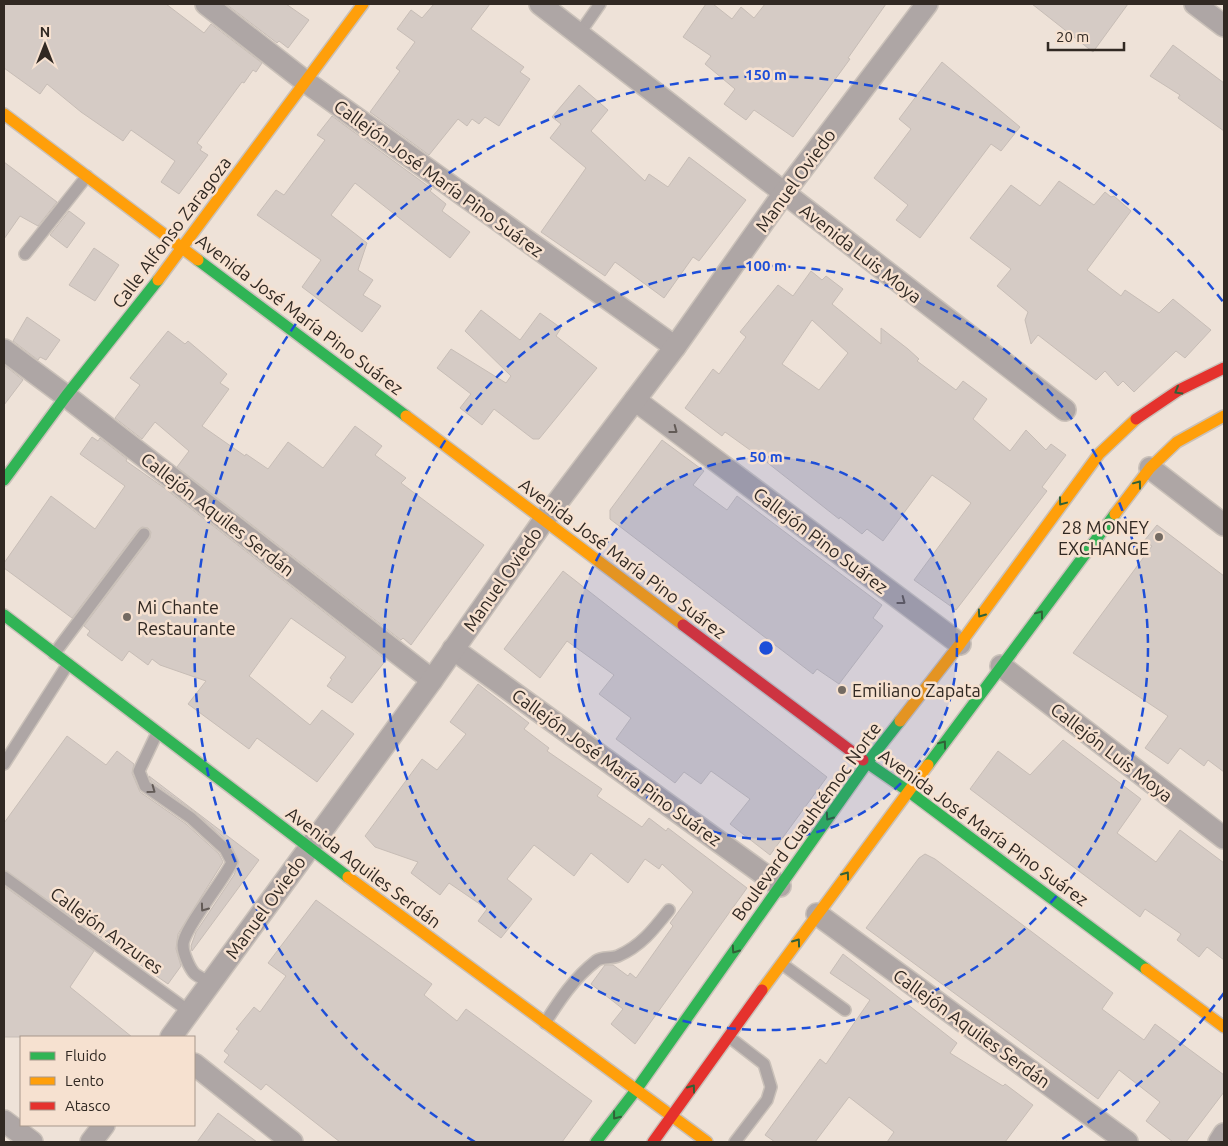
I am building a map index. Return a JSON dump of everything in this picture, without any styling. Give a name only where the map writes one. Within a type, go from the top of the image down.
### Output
[{"type":"street","name":"Callejón José María Pino Suárez","points":[[206,4],[306,82],[675,347]]},
{"type":"street","name":"Calle Alfonso Zaragoza","points":[[4,480],[66,396],[183,248],[363,4]]},
{"type":"street","name":"Avenida Luis Moya","points":[[540,4],[1064,410]]},
{"type":"street","name":"Manuel Oviedo","points":[[171,1036],[432,680],[544,520],[675,347],[784,193],[928,4]]},
{"type":"street","points":[[1195,4],[1224,26]]},
{"type":"street","name":"Avenida José María Pino Suárez","points":[[4,114],[867,763],[908,791],[1224,1027]]},
{"type":"street","name":"Callejón Aquiles Serdán","points":[[4,350],[432,680]]},
{"type":"street","name":"Boulevard Cuauhtémoc Norte","points":[[596,1142],[636,1090],[867,763],[960,644],[1040,532],[1111,441],[1141,414],[1179,390],[1223,367]]},
{"type":"street","name":"Callejón Pino Suárez","points":[[635,400],[960,644]]},
{"type":"street","points":[[653,1142],[908,791],[1150,468],[1177,442],[1224,416]]},
{"type":"street","points":[[1150,468],[1224,524]]},
{"type":"street","name":"Avenida Aquiles Serdán","points":[[4,615],[308,848],[707,1142]]},
{"type":"street","name":"Callejón José María Pino Suárez","points":[[453,649],[780,886]]},
{"type":"street","name":"Callejón Luis Moya","points":[[1001,666],[1224,838]]},
{"type":"street","name":"Callejón Aquiles Serdán","points":[[818,914],[1127,1142]]},
{"type":"street","points":[[195,1065],[292,1142]]},
{"type":"street","points":[[4,1122],[32,1142]]},
{"type":"street","points":[[91,1142],[103,1126]]},
{"type":"street","points":[[1219,1142],[1224,1134]]},
{"type":"lane","points":[[579,34],[600,4]]},
{"type":"lane","points":[[25,254],[87,176]]},
{"type":"lane","points":[[54,654],[144,534]]},
{"type":"lane","points":[[4,764],[68,664]]},
{"type":"lane","points":[[157,733],[140,771],[145,786],[191,818],[225,849],[232,862],[225,878],[189,928],[182,943],[185,955],[194,974],[211,983]]},
{"type":"lane","name":"Callejón Anzures","points":[[4,877],[190,1012]]},
{"type":"lane","points":[[545,1024],[564,994],[598,959],[617,957],[647,938],[669,910]]},
{"type":"lane","points":[[782,964],[845,1010]]},
{"type":"lane","points":[[729,1037],[764,1064],[771,1088],[767,1100],[734,1142]]},
{"type":"building","points":[[4,4],[166,4],[204,33],[211,24],[262,63],[256,72],[253,70],[244,83],[242,82],[197,143],[202,147],[200,150],[208,155],[179,194],[161,182],[175,161],[131,130],[123,141],[81,112],[47,84],[40,94],[4,68]]},
{"type":"building","points":[[226,4],[286,4],[309,20],[288,48],[279,41],[277,43]]},
{"type":"building","points":[[434,4],[490,4],[471,29],[524,67],[520,72],[530,79],[499,126],[485,117],[479,124],[472,119],[467,126],[458,119],[429,155],[370,112],[400,71],[396,68],[415,42],[397,29],[411,10],[422,18]]},
{"type":"building","points":[[706,4],[713,4],[732,19],[741,7],[754,18],[765,4],[886,4],[848,58],[850,59],[793,137],[754,110],[746,120],[724,104],[735,89],[705,64],[711,56],[683,37]]},
{"type":"building","points":[[1032,4],[1128,4],[1093,52]]},
{"type":"building","points":[[1173,45],[1224,83],[1224,131],[1178,98],[1180,95],[1150,76]]},
{"type":"building","points":[[942,62],[1020,127],[1001,151],[991,144],[920,238],[896,220],[908,205],[874,178],[911,129],[899,119]]},
{"type":"building","points":[[579,85],[608,110],[591,131],[645,181],[649,174],[668,187],[689,157],[746,200],[699,261],[693,257],[664,298],[615,262],[605,276],[541,232],[586,168],[550,138],[561,124],[552,117]]},
{"type":"building","points":[[332,116],[432,189],[430,191],[446,204],[442,211],[470,232],[450,258],[355,183],[331,215],[367,243],[358,270],[373,280],[363,295],[381,306],[362,332],[302,287],[321,260],[257,215],[276,190],[284,195],[325,140],[317,135]]},
{"type":"building","points":[[4,162],[57,202],[38,226],[20,216],[4,239]]},
{"type":"building","points":[[1059,181],[1094,205],[1105,192],[1111,197],[1114,196],[1131,211],[1087,270],[1121,296],[1125,290],[1159,313],[1173,299],[1211,330],[1185,358],[1176,351],[1134,392],[1123,381],[1118,386],[1105,371],[1096,380],[1038,335],[1031,344],[1025,320],[1028,312],[997,286],[1011,269],[970,238],[1011,185],[1040,206]]},
{"type":"building","points":[[69,211],[85,223],[67,248],[50,235]]},
{"type":"building","points":[[94,248],[119,265],[95,301],[69,285]]},
{"type":"building","points":[[811,271],[822,280],[826,276],[843,289],[832,304],[881,344],[881,328],[919,359],[917,361],[956,390],[963,381],[987,399],[973,419],[1010,451],[1026,430],[1046,450],[1051,444],[1066,455],[1042,487],[1047,491],[956,610],[914,580],[971,503],[951,488],[932,475],[883,541],[867,529],[862,534],[840,517],[839,519],[764,460],[725,432],[722,436],[685,408],[713,369],[719,374],[746,337],[740,332],[778,285],[793,296]],"holes":[[[812,320],[848,353],[819,390],[782,364]]]},
{"type":"building","points":[[481,310],[520,340],[540,313],[561,328],[556,336],[597,368],[539,439],[533,439],[494,409],[482,425],[460,408],[471,394],[437,368],[451,349],[506,383],[511,376],[465,331]]},
{"type":"building","points":[[27,317],[60,340],[46,360],[40,357],[38,360],[13,341]]},
{"type":"building","points":[[168,331],[185,344],[188,341],[227,374],[220,383],[229,389],[202,426],[245,456],[246,454],[268,469],[288,442],[323,468],[355,426],[382,446],[375,455],[406,478],[401,483],[484,545],[411,645],[403,638],[401,640],[177,467],[189,451],[155,422],[142,439],[115,418],[140,385],[130,378]]},
{"type":"building","points":[[4,365],[23,380],[4,405]]},
{"type":"building","points":[[92,437],[98,441],[100,438],[127,459],[126,461],[163,487],[386,660],[352,703],[327,686],[332,679],[330,678],[346,657],[291,618],[249,676],[310,725],[322,710],[354,734],[317,782],[257,738],[249,749],[188,704],[206,681],[160,665],[152,659],[148,665],[129,651],[122,661],[87,635],[90,631],[84,626],[150,538],[151,532],[148,528],[142,527],[138,530],[72,618],[4,568],[4,563],[51,496],[95,529],[125,486],[80,454]]},
{"type":"building","points":[[662,440],[704,471],[693,485],[727,510],[737,496],[882,605],[873,618],[883,626],[839,684],[817,669],[813,674],[610,519],[610,510]]},
{"type":"building","points":[[1157,525],[1224,576],[1224,772],[1208,760],[1204,766],[1180,748],[1168,764],[1145,748],[1168,716],[1073,653],[1152,546],[1144,541]]},
{"type":"building","points":[[563,571],[827,777],[770,855],[730,824],[750,799],[711,771],[701,784],[684,772],[675,783],[616,739],[631,718],[599,694],[614,675],[567,641],[540,678],[504,649]]},
{"type":"building","points":[[478,684],[529,723],[524,729],[549,748],[547,751],[602,789],[597,796],[642,827],[649,818],[666,831],[668,828],[747,888],[635,1044],[611,1024],[623,1009],[591,984],[605,965],[613,965],[628,976],[630,973],[636,978],[673,926],[670,923],[693,892],[662,864],[659,869],[645,859],[628,883],[591,853],[574,876],[534,845],[507,879],[532,899],[501,938],[478,921],[487,909],[449,883],[440,895],[411,873],[418,862],[375,847],[365,836],[422,759],[437,770],[466,734],[450,722]]},
{"type":"building","points":[[67,736],[106,765],[117,751],[134,764],[132,773],[140,792],[186,824],[219,854],[223,862],[178,934],[176,949],[181,966],[168,984],[4,870],[4,823]]},
{"type":"building","points":[[1063,740],[1141,799],[1117,833],[1156,862],[1180,830],[1224,863],[1224,960],[1207,947],[1199,957],[1177,940],[1181,934],[1145,909],[1140,917],[970,789],[998,751],[1030,775]]},
{"type":"building","points":[[149,776],[259,860],[192,951],[191,946],[196,932],[234,875],[239,862],[230,843],[195,812],[151,781]]},
{"type":"building","points":[[925,854],[935,859],[1113,993],[1102,1009],[1144,1040],[1155,1024],[1224,1075],[1224,1092],[1186,1142],[1173,1142],[1146,1121],[1160,1102],[1119,1070],[1098,1099],[866,928],[919,858]]},
{"type":"building","points":[[4,886],[94,951],[70,987],[131,1036],[4,1037]]},
{"type":"building","points":[[316,900],[432,984],[424,995],[457,1021],[466,1009],[592,1101],[562,1142],[340,1142],[266,1084],[261,1090],[224,1062],[229,1055],[224,1051],[239,1031],[236,1029],[254,1007],[260,1012],[286,976],[268,963]]},
{"type":"building","points":[[843,954],[957,1043],[950,1053],[1003,1086],[1005,1084],[1033,1105],[1005,1142],[887,1142],[894,1132],[849,1097],[815,1142],[775,1142],[765,1135],[820,1059],[826,1064],[870,1000],[830,973]]},
{"type":"building","points":[[218,1113],[257,1142],[197,1142]]},
{"type":"traffic: fast","points":[[198,260],[406,416]]},
{"type":"traffic: fast","points":[[4,480],[66,396],[158,280]]},
{"type":"traffic: fast","points":[[928,765],[1115,514]]},
{"type":"traffic: fast","points":[[4,615],[348,877]]},
{"type":"traffic: fast","points":[[596,1142],[636,1090],[867,763],[900,721]]},
{"type":"traffic: fast","points":[[863,760],[908,791],[1146,969]]},
{"type":"traffic: slow","points":[[158,280],[363,4]]},
{"type":"traffic: slow","points":[[4,114],[198,260]]},
{"type":"traffic: slow","points":[[406,416],[683,625]]},
{"type":"traffic: slow","points":[[1115,514],[1150,468],[1177,442],[1224,416]]},
{"type":"traffic: slow","points":[[900,721],[960,644],[1099,454],[1136,419]]},
{"type":"traffic: slow","points":[[762,990],[928,765]]},
{"type":"traffic: slow","points":[[348,877],[707,1142]]},
{"type":"traffic: slow","points":[[1146,969],[1224,1027]]},
{"type":"traffic: jam","points":[[1136,419],[1179,390],[1224,368]]},
{"type":"traffic: jam","points":[[683,625],[863,760]]},
{"type":"traffic: jam","points":[[653,1142],[762,990]]},
{"type":"place","name":"28 MONEY EXCHANGE","points":[[1159,537]]},
{"type":"place","name":"Mi Chante Restaurante","points":[[127,617]]},
{"type":"place","name":"Emiliano Zapata","points":[[842,690]]}]
